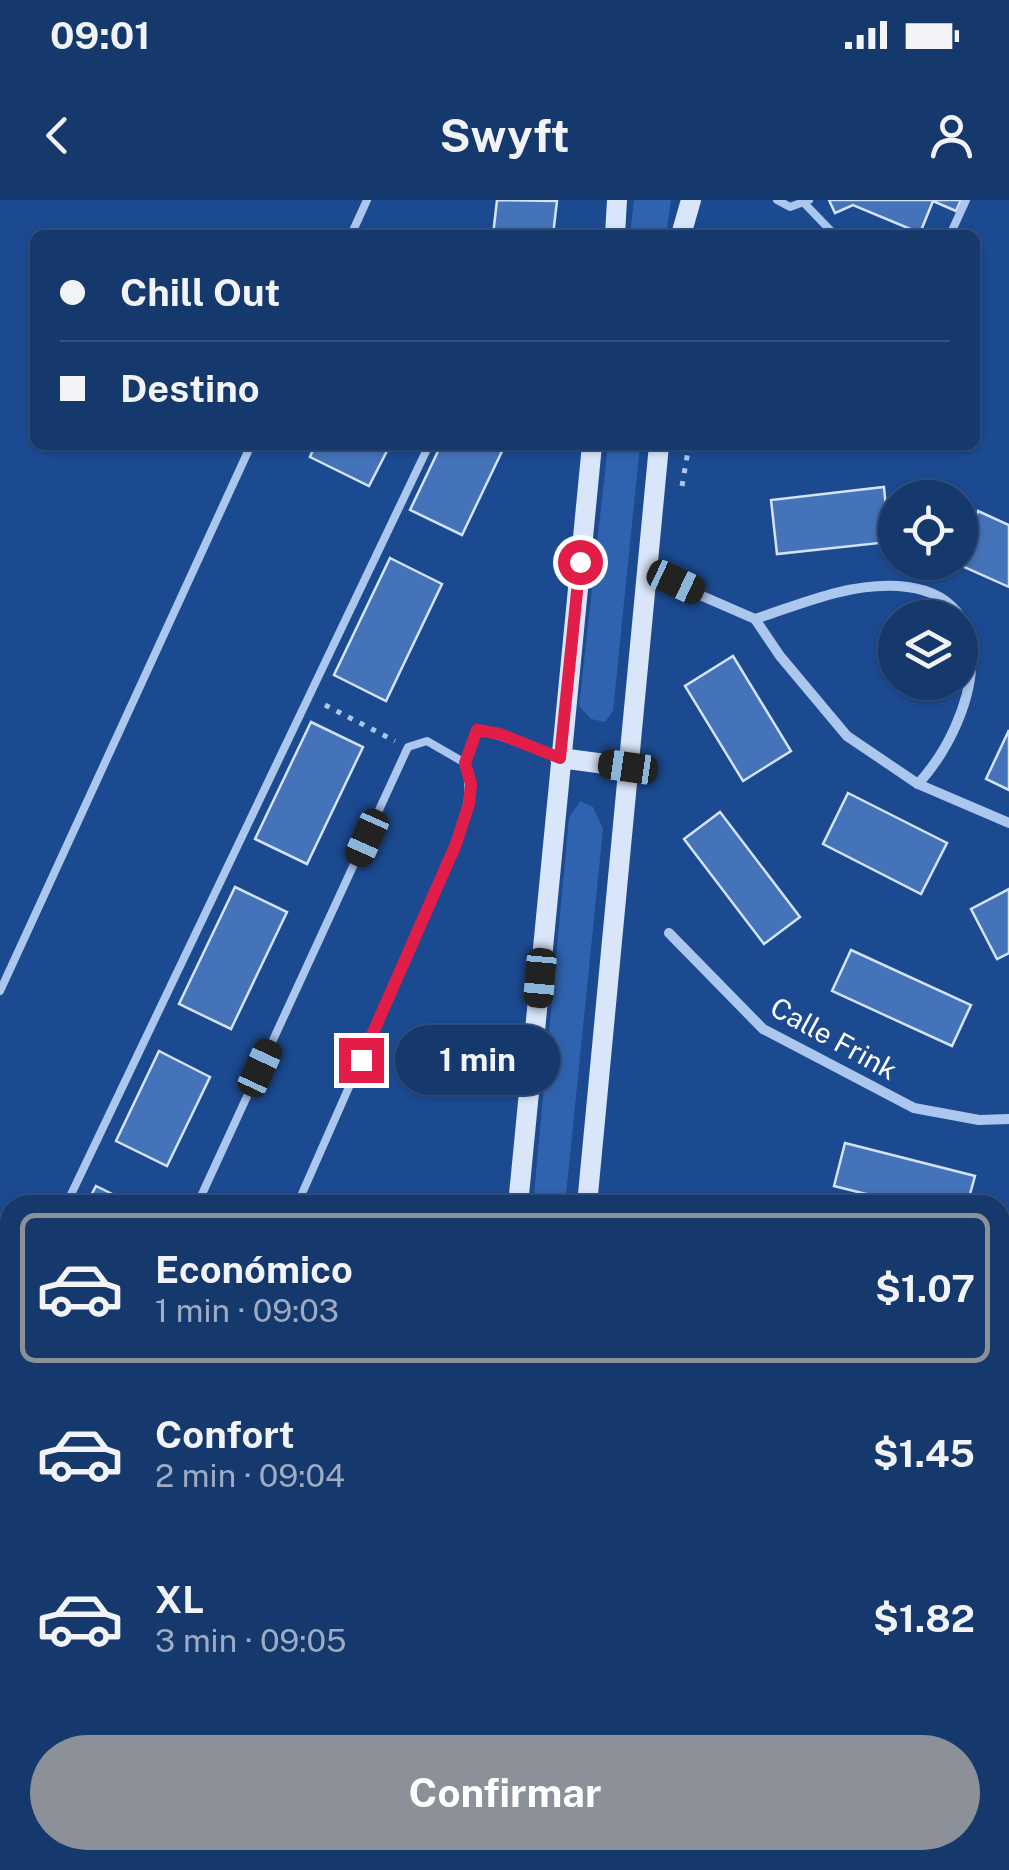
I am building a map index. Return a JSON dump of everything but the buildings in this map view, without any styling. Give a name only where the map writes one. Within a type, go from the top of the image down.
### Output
[{"type":"main road","points":[[615,230],[617,200]]},
{"type":"main road","points":[[682,230],[691,200]]},
{"type":"main road","points":[[519,1195],[591,450]]},
{"type":"main road","points":[[587,1195],[659,450]]},
{"type":"main road","points":[[560,758],[628,767]]},
{"type":"street","points":[[647,572],[755,619],[846,736],[918,784],[1009,823]]},
{"type":"street","points":[[755,619],[839,591],[897,586],[946,594],[970,615],[984,644],[981,677],[944,756],[918,784]]},
{"type":"street","name":"Calle Frink","points":[[669,933],[763,1030],[914,1108],[979,1120],[1009,1119]]},
{"type":"lane","points":[[352,230],[367,200]]},
{"type":"lane","points":[[777,200],[790,207],[807,202],[830,230]]},
{"type":"lane","points":[[952,230],[966,200]]},
{"type":"lane","points":[[0,992],[249,450]]},
{"type":"lane","points":[[71,1195],[427,450]]},
{"type":"lane","points":[[301,1195],[456,844],[469,804],[471,784],[465,763],[477,730],[500,734],[560,758]]},
{"type":"lane","points":[[202,1195],[408,747],[427,740],[465,763]]},
{"type":"path","points":[[308,697],[408,747]]},
{"type":"shaded area","points":[[634,200],[671,200],[667,230],[631,230]]},
{"type":"shaded area","points":[[607,450],[639,450],[613,711],[605,722],[591,719],[579,706]]},
{"type":"shaded area","points":[[580,801],[593,807],[603,829],[566,1195],[534,1195],[569,818]]},
{"type":"route","points":[[361,1060],[456,844],[469,804],[471,784],[465,763],[477,730],[500,734],[560,758],[580,562]]}]
